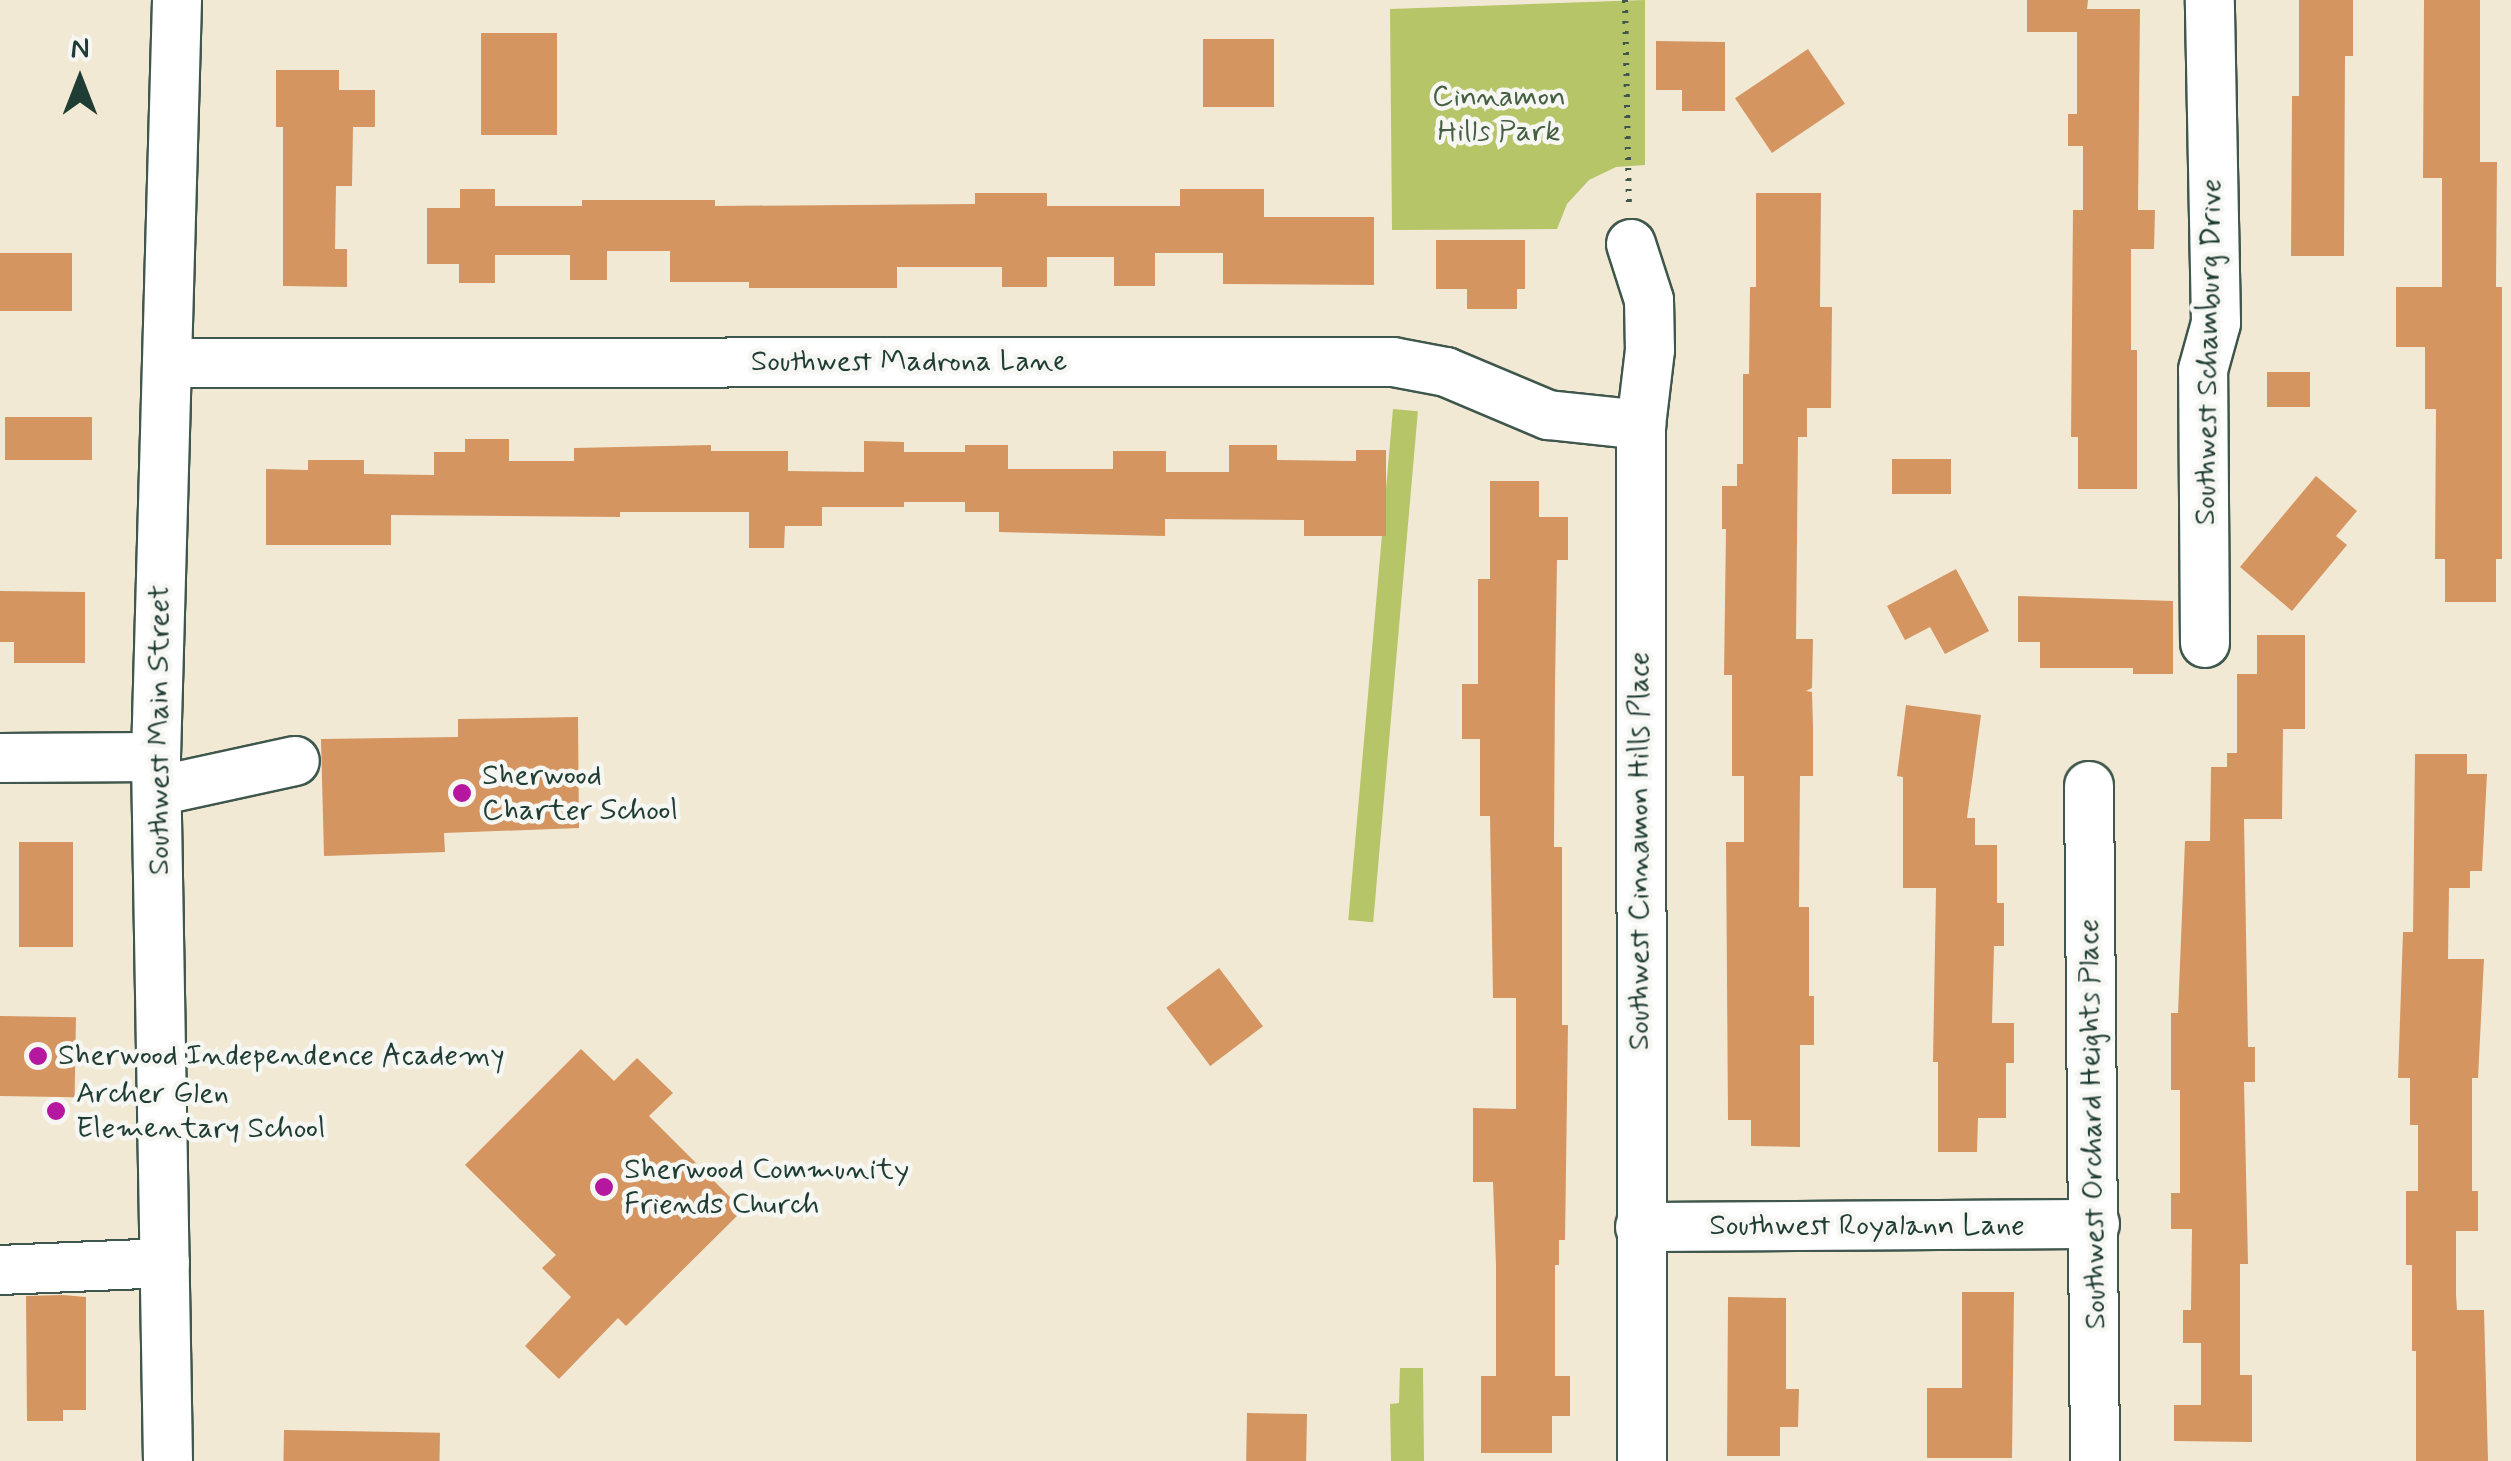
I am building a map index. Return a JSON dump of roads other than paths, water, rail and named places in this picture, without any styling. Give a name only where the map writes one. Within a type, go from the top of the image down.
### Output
[{"type":"street","name":"Southwest Main Street","points":[[168,1461],[156,774],[176,0]]},
{"type":"street","name":"Southwest Schamburg Drive","points":[[2206,643],[2203,370],[2216,324],[2210,0]]},
{"type":"street","name":"Southwest Cinnamon Hills Place","points":[[1631,244],[1649,300],[1650,350],[1640,425],[1642,1461]]},
{"type":"street","name":"Southwest Madrona Lane","points":[[167,362],[1393,362],[1446,372],[1548,415],[1640,425]]},
{"type":"street","points":[[0,758],[156,774],[295,762]]},
{"type":"street","name":"Southwest Orchard Heights Place","points":[[2089,786],[2095,1461]]},
{"type":"street","name":"Southwest Royalann Lane","points":[[1640,1228],[2095,1224]]},
{"type":"street","points":[[0,1270],[165,1263]]},
{"type":"place","name":"Sherwood Charter School","points":[[462,793]]},
{"type":"place","name":"Sherwood Independence Academy","points":[[38,1056]]},
{"type":"place","name":"Archer Glen Elementary School","points":[[56,1111]]},
{"type":"place","name":"Sherwood Community Friends Church","points":[[604,1187]]},
{"type":"park label","name":"Cinnamon Hills Park","points":[[1499,114]]}]
